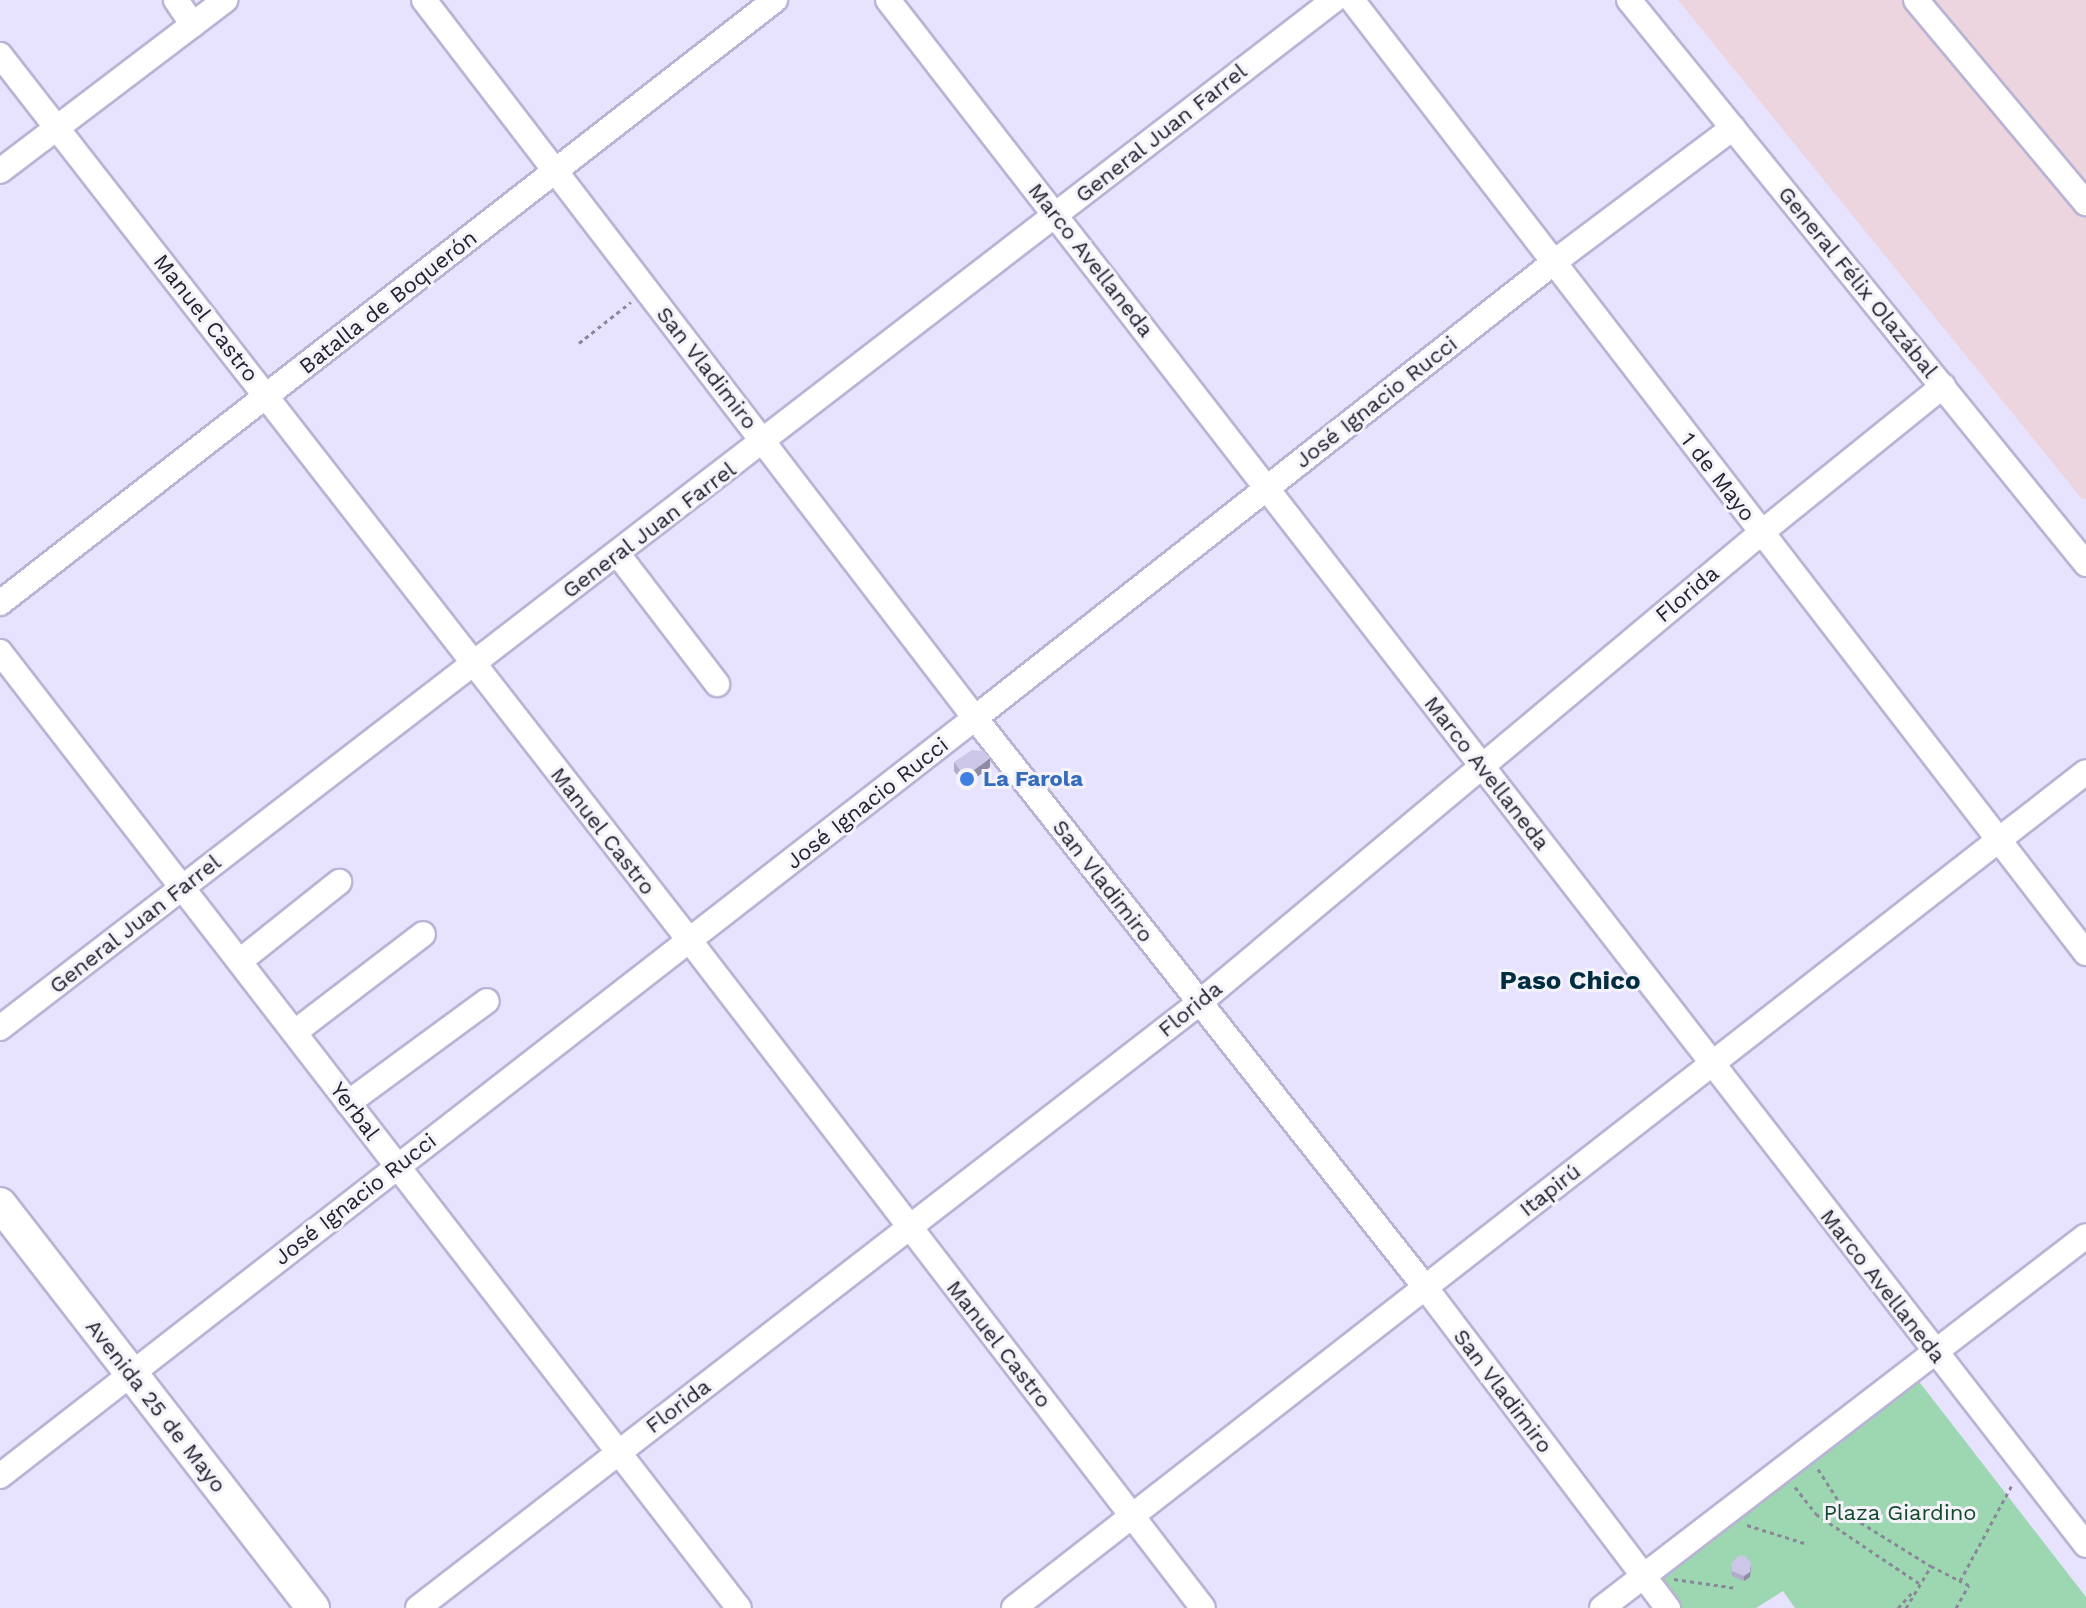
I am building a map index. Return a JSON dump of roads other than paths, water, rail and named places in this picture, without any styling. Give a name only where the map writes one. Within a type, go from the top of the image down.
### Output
[{"type":"main road","name":"Avenida 25 de Mayo","points":[[0,1204],[313,1608]]},
{"type":"street","points":[[176,0],[193,25]]},
{"type":"street","points":[[0,171],[225,0]]},
{"type":"street","name":"San Vladimiro","points":[[424,0],[975,718],[1425,1287],[1668,1608]]},
{"type":"street","name":"Batalla de Boquerón","points":[[0,603],[775,0]]},
{"type":"street","name":"Marco Avellaneda","points":[[888,0],[2086,1545]]},
{"type":"street","name":"General Juan Farrel","points":[[0,1028],[1334,0]]},
{"type":"street","name":"1 de Mayo","points":[[1352,0],[2086,953]]},
{"type":"street","name":"General Félix Olazábal","points":[[1629,0],[1943,386],[2082,551]]},
{"type":"street","points":[[1916,0],[2086,203]]},
{"type":"street","name":"Manuel Castro","points":[[0,55],[268,397],[471,664],[690,941],[1203,1608]]},
{"type":"street","name":"José Ignacio Rucci","points":[[0,1476],[690,941],[1553,263],[1733,128]]},
{"type":"street","name":"Florida","points":[[418,1608],[1199,1003],[1761,533],[1943,386]]},
{"type":"street","points":[[617,553],[717,684]]},
{"type":"street","name":"Yerbal","points":[[0,652],[739,1608]]},
{"type":"street","name":"Itapirú","points":[[1014,1608],[2086,772]]},
{"type":"street","points":[[240,961],[339,882]]},
{"type":"street","points":[[295,1032],[423,934]]},
{"type":"street","points":[[348,1103],[487,1001]]},
{"type":"street","points":[[1602,1608],[1785,1471],[2086,1236]]},
{"type":"place","name":"La Farola","points":[[967,779]]},
{"type":"district","name":"Paso Chico","points":[[1570,981]]},
{"type":"park label","name":"Plaza Giardino","points":[[1900,1513]]}]
